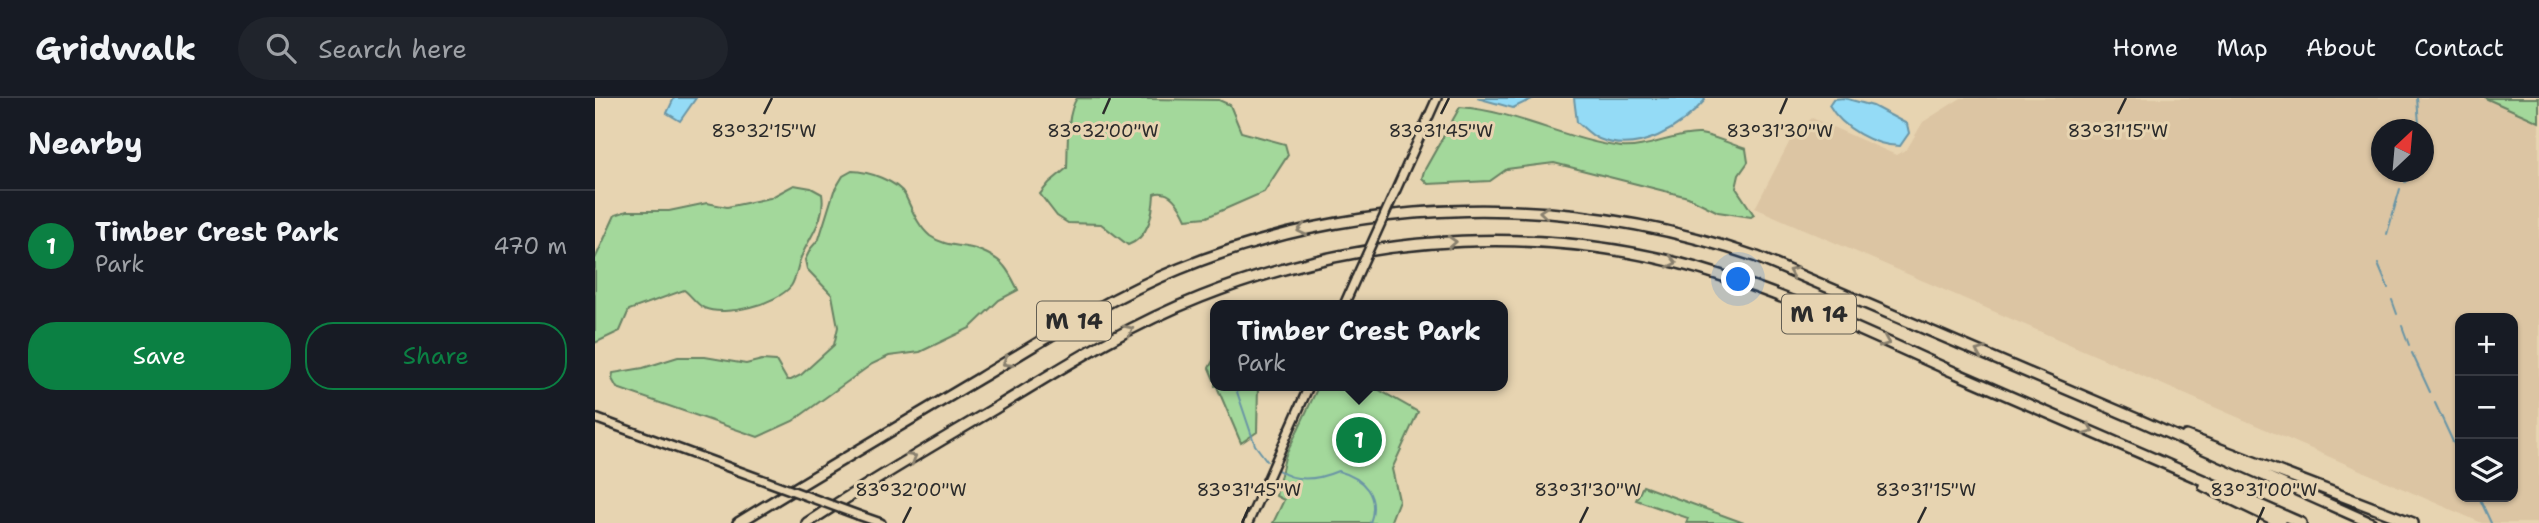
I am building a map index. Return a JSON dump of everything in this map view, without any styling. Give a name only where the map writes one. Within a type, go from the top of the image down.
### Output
[{"type":"highway","name":"M 14","points":[[739,523],[1086,314],[1149,282],[1223,253],[1291,232],[1347,221],[1420,212],[1509,210],[1623,221],[1696,238],[1757,257],[2139,420],[2371,523]]},
{"type":"highway","name":"M 14","points":[[807,523],[1093,349],[1178,306],[1258,277],[1313,262],[1375,250],[1459,242],[1548,242],[1581,245],[1670,261],[1724,276],[1807,309],[2301,523]]},
{"type":"highway","points":[[2139,420],[2203,441],[2413,523]]},
{"type":"highway","points":[[2156,459],[2208,489],[2281,523]]},
{"type":"street","points":[[1346,300],[1437,98]]},
{"type":"street","points":[[1248,523],[1307,391]]},
{"type":"street","points":[[595,418],[881,523]]},
{"type":"shaded area","points":[[1961,98],[2485,98],[2539,122],[2539,523],[2482,523],[1755,208],[1792,137],[1812,118],[1896,155],[1907,149],[1923,122]]},
{"type":"green space","points":[[1077,98],[1219,100],[1230,105],[1241,132],[1285,144],[1288,155],[1264,192],[1207,217],[1186,219],[1170,196],[1154,194],[1149,224],[1141,236],[1128,245],[1101,224],[1068,223],[1057,216],[1040,194],[1067,168],[1069,122]]},
{"type":"green space","points":[[2485,98],[2539,98],[2539,122]]},
{"type":"green space","points":[[1460,107],[1501,114],[1621,147],[1700,134],[1746,149],[1748,162],[1739,175],[1736,188],[1754,215],[1751,217],[1718,212],[1688,197],[1554,163],[1507,169],[1490,181],[1428,184],[1422,178],[1424,171]]},
{"type":"green space","points":[[852,171],[873,175],[895,185],[905,195],[925,232],[943,242],[976,249],[992,256],[1006,269],[1018,290],[999,300],[970,328],[920,352],[889,356],[872,364],[793,421],[758,437],[617,388],[612,379],[613,373],[643,368],[678,357],[705,357],[746,364],[762,360],[776,361],[787,380],[791,380],[801,375],[834,345],[838,327],[832,295],[807,269],[805,260],[819,239],[834,191],[843,176]]},
{"type":"green space","points":[[794,185],[811,188],[822,194],[823,203],[820,219],[800,259],[793,282],[784,292],[763,303],[724,311],[704,308],[684,290],[629,310],[620,331],[595,343],[595,259],[615,215],[627,211],[669,211],[707,203],[727,207],[770,198]]},
{"type":"green space","points":[[1219,391],[1258,391],[1257,432],[1241,443]]},
{"type":"green space","points":[[1316,391],[1381,391],[1418,412],[1392,469],[1399,500],[1390,523],[1273,523],[1284,500],[1276,496],[1285,457]]},
{"type":"green space","points":[[1643,486],[1744,523],[1686,523],[1688,518],[1636,500]]},
{"type":"water","points":[[674,98],[696,98],[680,121],[667,113]]},
{"type":"water","points":[[1477,98],[1534,98],[1513,108]]},
{"type":"water","points":[[1574,98],[1705,100],[1671,129],[1658,136],[1629,144],[1599,139],[1587,131],[1577,122]]},
{"type":"water","points":[[1844,98],[1873,106],[1907,124],[1909,133],[1900,146],[1880,143],[1860,134],[1842,121],[1829,105],[1833,99]]},
{"type":"waterway","points":[[2417,98],[2419,119]]},
{"type":"waterway","points":[[2387,234],[2400,189]]},
{"type":"waterway","points":[[2378,264],[2388,288]]},
{"type":"waterway","points":[[2392,300],[2397,314]]},
{"type":"waterway","points":[[2402,326],[2409,345]]},
{"type":"waterway","points":[[2412,353],[2430,392]]},
{"type":"waterway","points":[[1237,391],[1255,445],[1267,461]]},
{"type":"waterway","points":[[2435,403],[2455,446]]},
{"type":"waterway","points":[[1278,470],[1300,478],[1315,478],[1338,471],[1355,478],[1362,483],[1371,497],[1373,513],[1370,523]]},
{"type":"waterway","points":[[2481,502],[2491,523]]},
{"type":"place","name":"Timber Crest Park","points":[[1359,440]]}]
